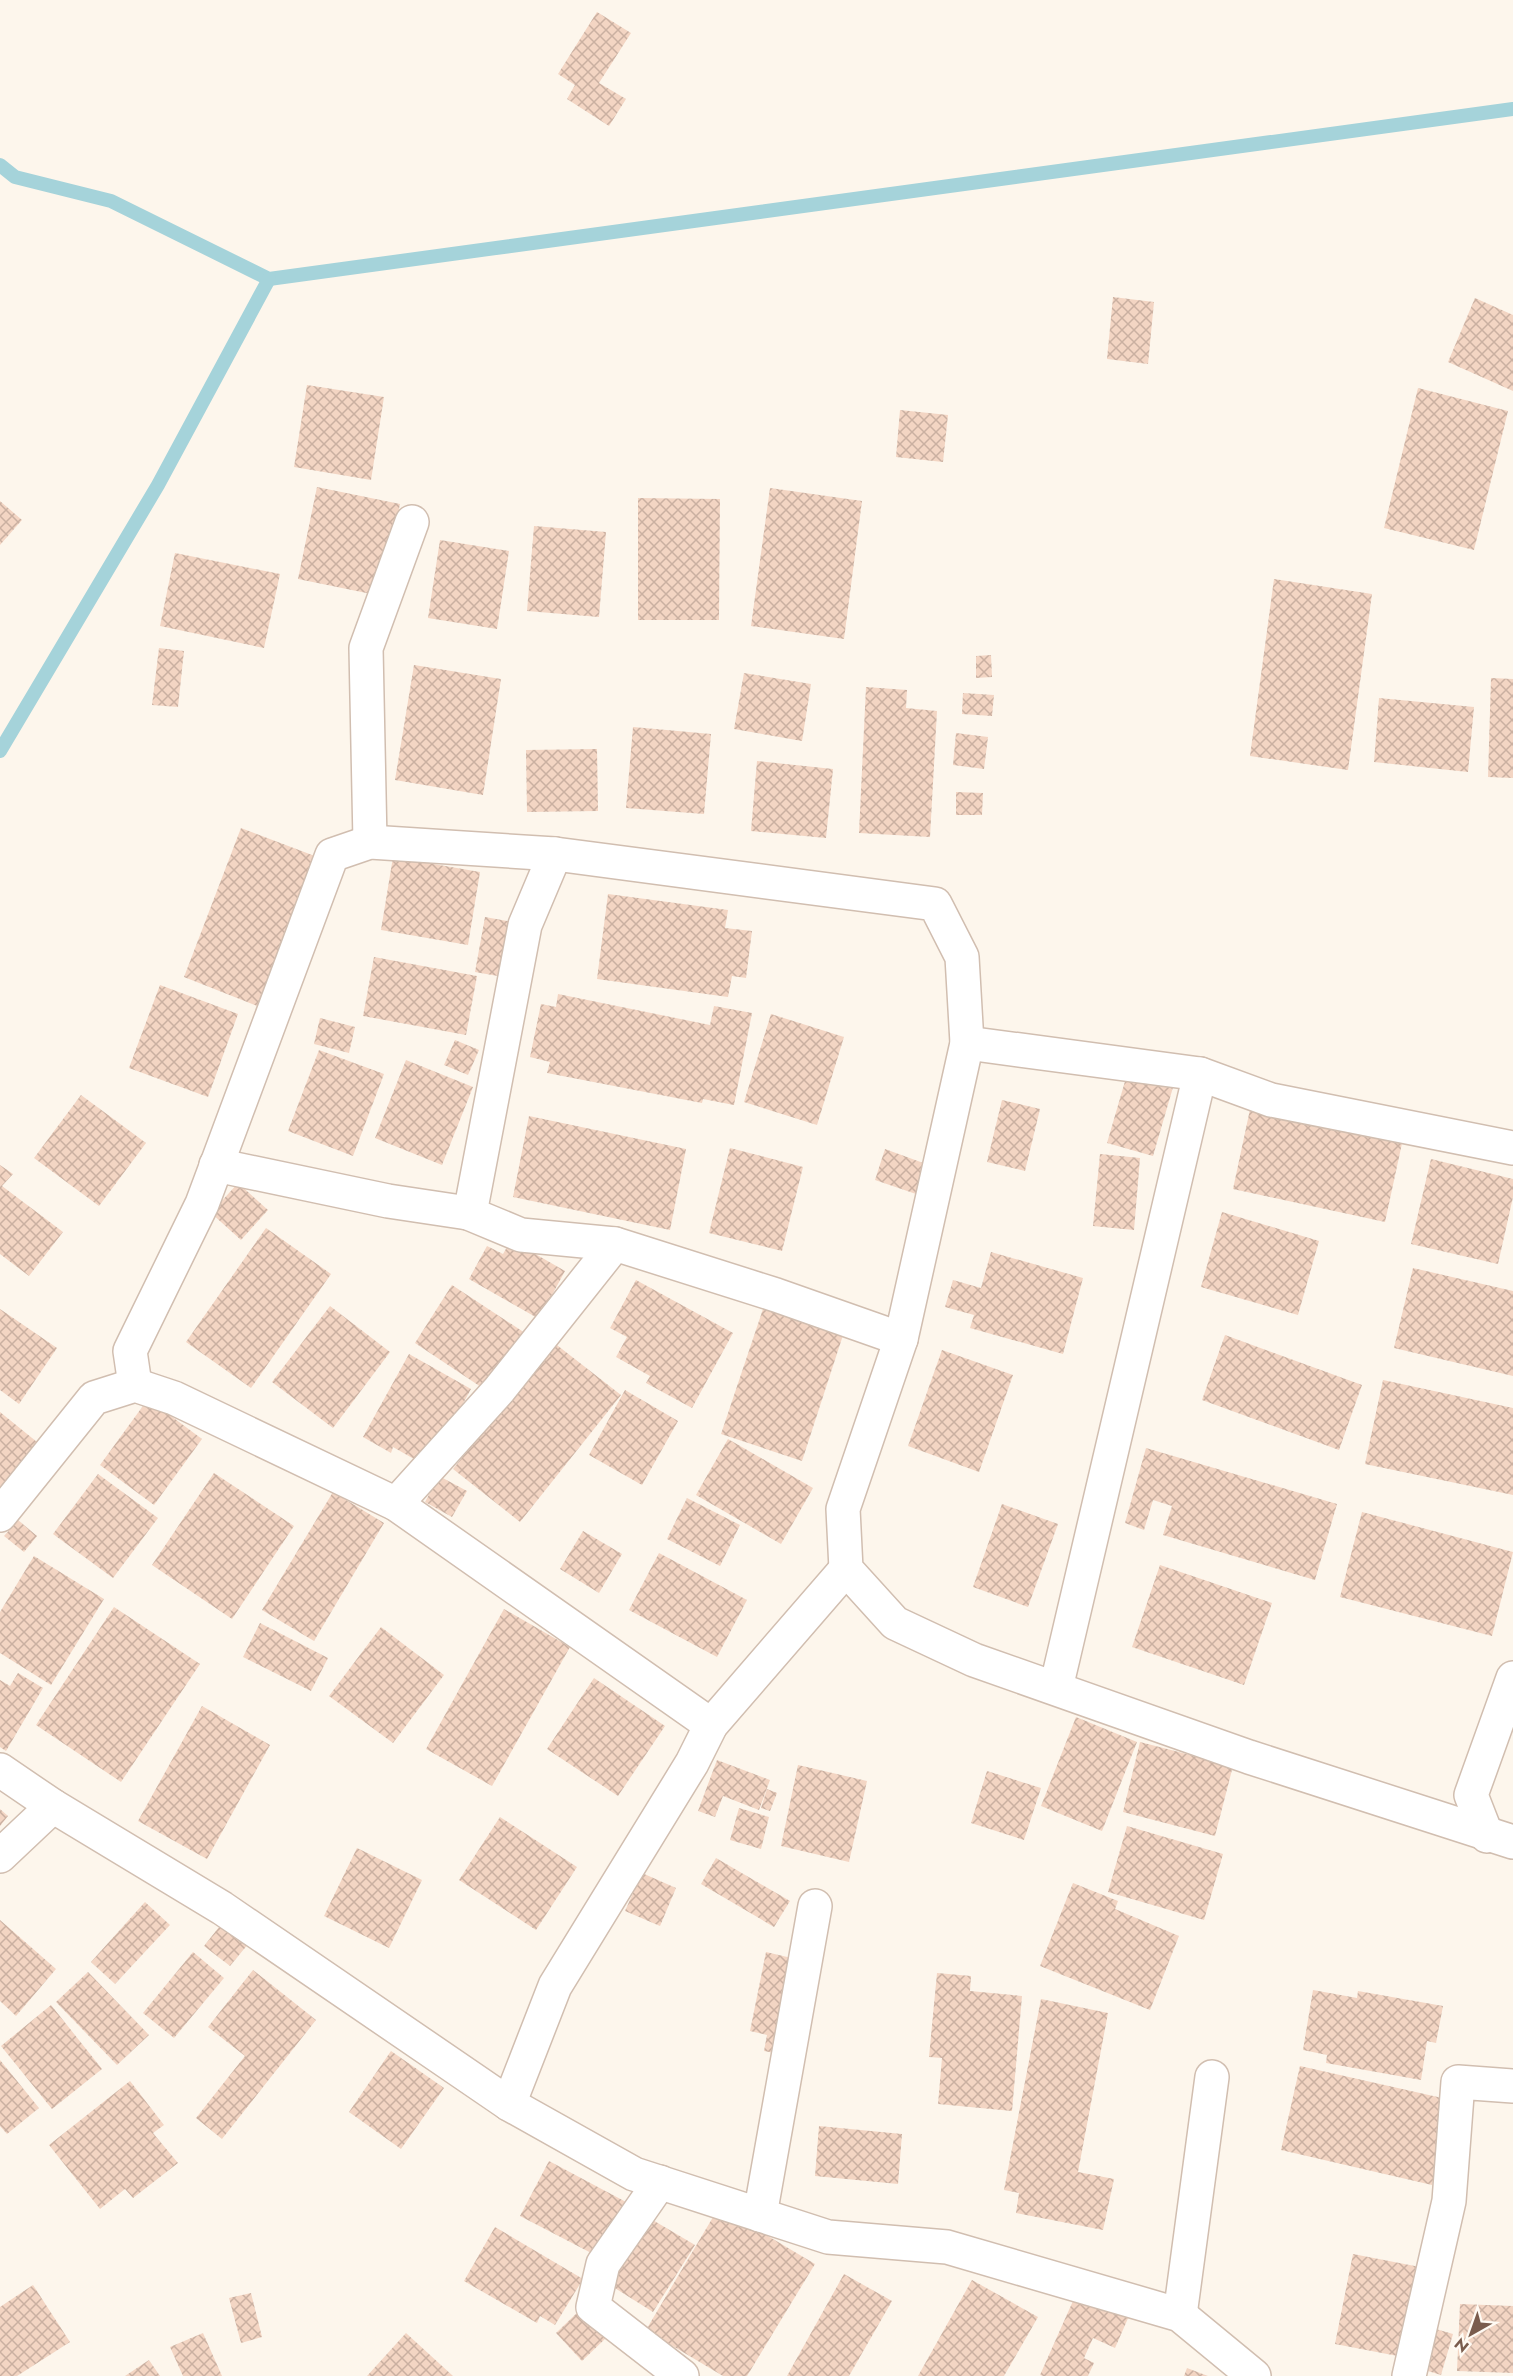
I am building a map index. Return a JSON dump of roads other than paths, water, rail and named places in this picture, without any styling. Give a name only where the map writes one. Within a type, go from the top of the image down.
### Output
[{"type":"street","points":[[370,842],[366,648],[412,522]]},
{"type":"street","points":[[135,1385],[130,1351],[202,1204],[333,855],[370,842],[555,854],[935,904],[962,957],[967,1043],[901,1339],[843,1509],[846,1569],[895,1623],[974,1660],[1250,1757],[1500,1839]]},
{"type":"street","points":[[468,1213],[472,1203],[525,925],[555,854]]},
{"type":"street","points":[[967,1043],[1200,1074],[1272,1100],[1513,1148]]},
{"type":"street","points":[[1056,1688],[1200,1074]]},
{"type":"street","points":[[216,1164],[388,1202],[468,1213],[521,1235],[615,1244],[776,1295],[901,1339]]},
{"type":"street","points":[[396,1504],[499,1389],[615,1244]]},
{"type":"street","points":[[0,1515],[94,1398],[135,1385],[174,1398],[396,1504],[711,1725]]},
{"type":"street","points":[[509,2104],[555,1986],[692,1763],[711,1725],[846,1569]]},
{"type":"street","points":[[1500,1839],[1471,1796],[1513,1678]]},
{"type":"street","points":[[0,1770],[53,1806],[222,1908],[509,2104],[634,2174],[828,2237],[947,2247],[1180,2315],[1254,2376]]},
{"type":"street","points":[[0,1856],[53,1806]]},
{"type":"street","points":[[760,2215],[815,1906]]},
{"type":"street","points":[[1180,2315],[1212,2077]]},
{"type":"street","points":[[1409,2376],[1449,2201],[1458,2082],[1513,2086]]},
{"type":"street","points":[[660,2182],[603,2264],[593,2307],[682,2376]]},
{"type":"waterway","points":[[0,165],[15,177],[111,201],[269,279],[1513,109]]},
{"type":"waterway","points":[[0,751],[158,485],[269,279]]}]
